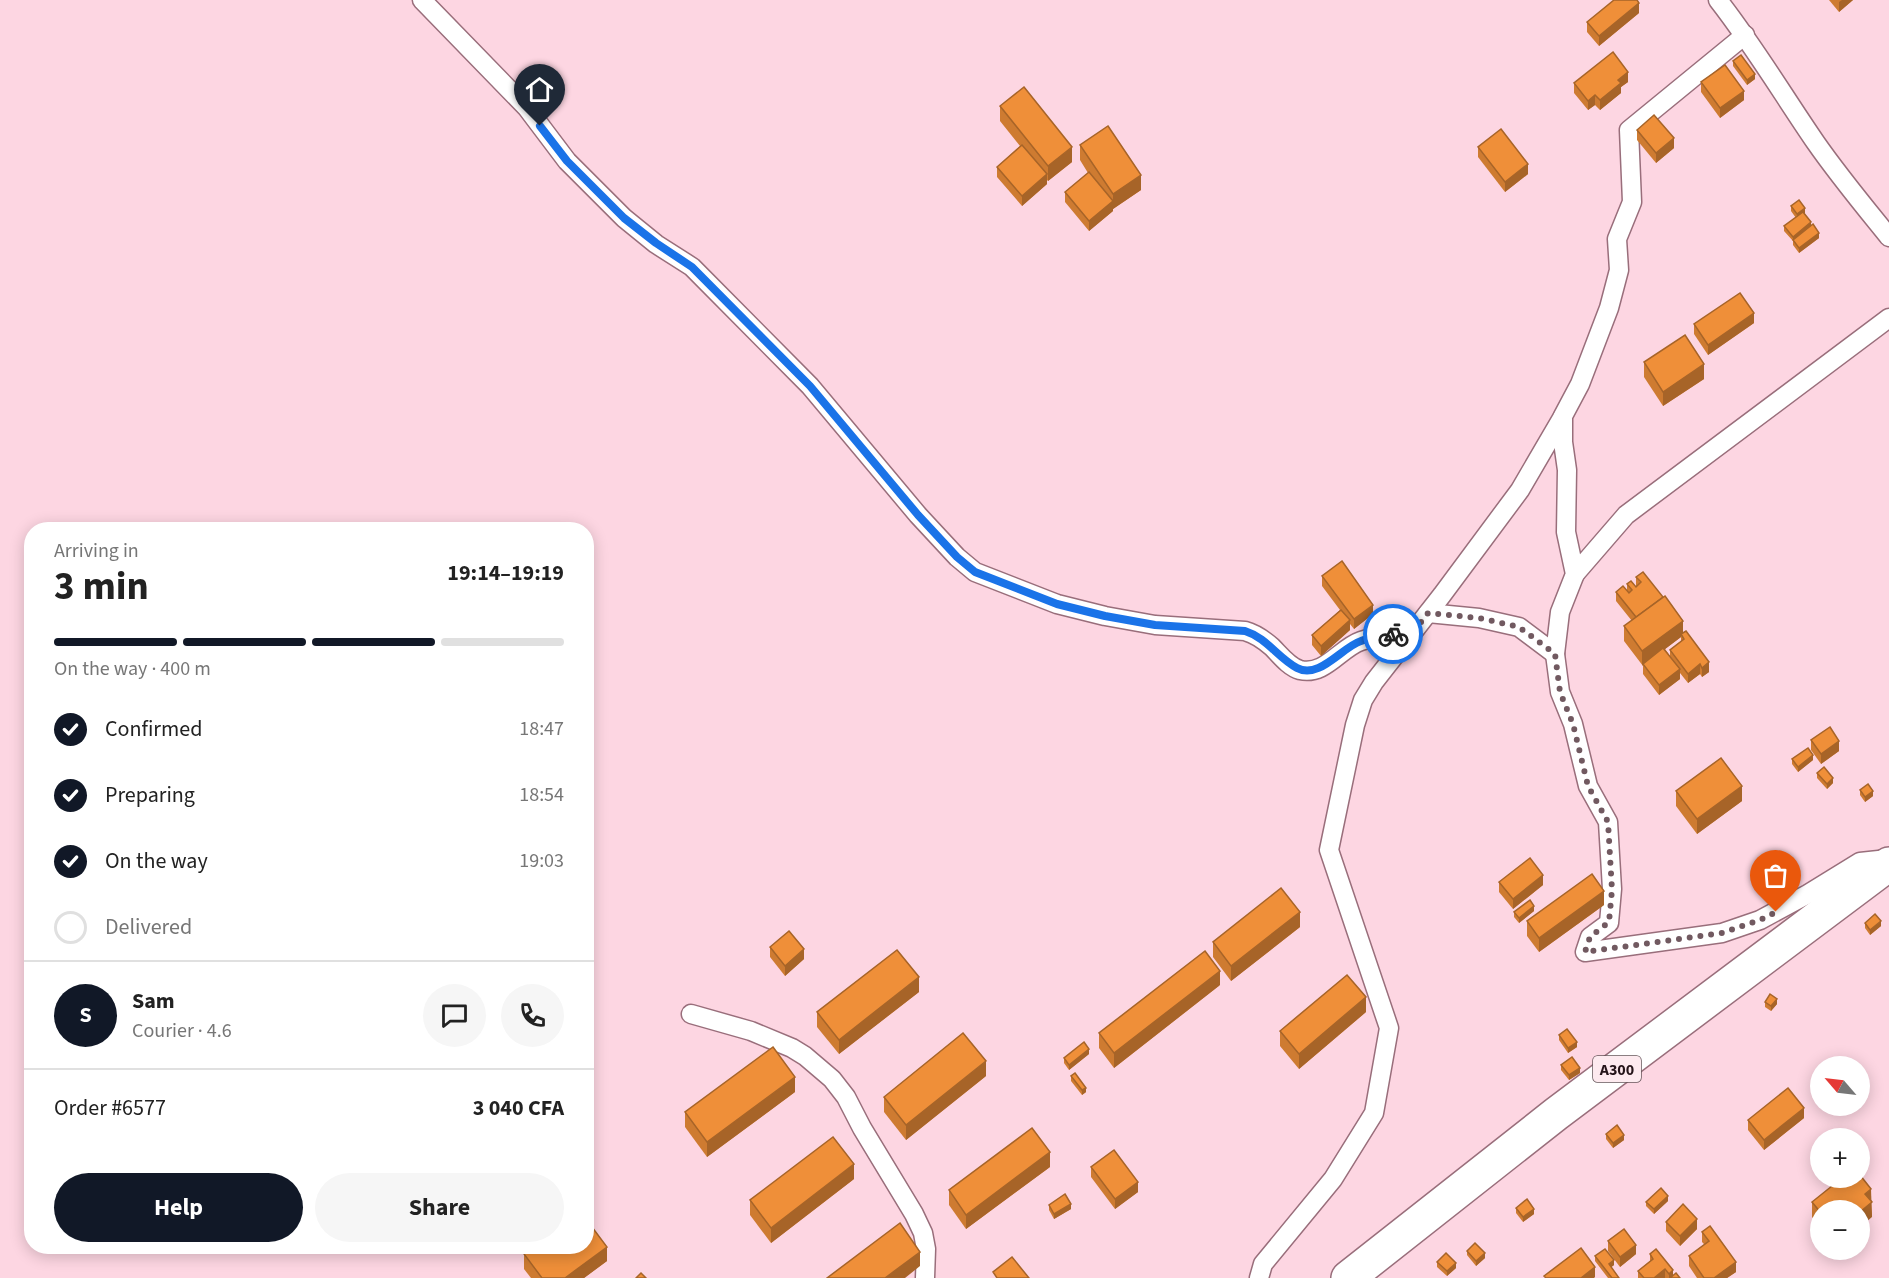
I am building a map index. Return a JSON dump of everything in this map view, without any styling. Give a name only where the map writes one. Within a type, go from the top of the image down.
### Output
[{"type":"highway","name":"A300","points":[[1347,1278],[1556,1114],[1889,861]]},
{"type":"street","points":[[422,0],[527,108],[567,161],[624,218],[692,267],[810,386],[918,515],[957,557],[975,572],[1057,604],[1105,616],[1155,625],[1245,631],[1256,634],[1287,662],[1300,670],[1311,670],[1328,664],[1343,650],[1360,641],[1415,630]]},
{"type":"street","points":[[1718,0],[1745,35],[1851,192],[1889,237]]},
{"type":"street","points":[[1258,1278],[1263,1264],[1333,1179],[1374,1113],[1389,1028],[1329,850],[1355,725],[1363,700],[1374,682],[1520,490],[1580,384],[1610,308],[1619,270],[1617,239],[1632,201],[1629,130],[1745,35]]},
{"type":"street","points":[[1889,318],[1626,515],[1575,574],[1560,612],[1555,654],[1560,692],[1573,724],[1588,786],[1608,822],[1612,890],[1609,922],[1590,937],[1585,952],[1722,933],[1760,920],[1860,862],[1889,861]]},
{"type":"street","points":[[1563,416],[1563,442],[1567,470],[1566,532],[1575,574]]},
{"type":"street","points":[[1428,613],[1479,618],[1519,627],[1555,654]]},
{"type":"street","points":[[691,1014],[751,1031],[792,1048],[832,1079],[846,1097],[862,1128],[915,1214],[923,1233],[926,1249],[925,1278]]},
{"type":"building","points":[[1614,0],[1637,0],[1639,3],[1599,36],[1587,22]]},
{"type":"building","points":[[1613,52],[1628,72],[1618,80],[1621,83],[1600,100],[1595,95],[1588,101],[1574,83]]},
{"type":"building","points":[[1741,55],[1755,74],[1747,80],[1733,61]]},
{"type":"building","points":[[1725,65],[1744,91],[1720,108],[1701,82]]},
{"type":"building","points":[[1024,87],[1072,147],[1048,166],[1000,106]]},
{"type":"building","points":[[1654,115],[1674,138],[1656,153],[1637,130]]},
{"type":"building","points":[[1108,126],[1141,175],[1113,194],[1080,145]]},
{"type":"building","points":[[1501,129],[1528,164],[1505,182],[1478,147]]},
{"type":"building","points":[[1022,145],[1047,174],[1022,196],[997,167]]},
{"type":"building","points":[[1089,172],[1113,201],[1089,221],[1065,192]]},
{"type":"building","points":[[1799,200],[1805,208],[1797,214],[1791,206]]},
{"type":"building","points":[[1803,212],[1811,222],[1793,237],[1784,226]]},
{"type":"building","points":[[1813,224],[1819,233],[1799,248],[1793,240]]},
{"type":"building","points":[[1740,293],[1754,313],[1708,345],[1694,324]]},
{"type":"building","points":[[1685,335],[1704,364],[1663,392],[1644,362]]},
{"type":"building","points":[[1342,561],[1373,605],[1354,619],[1322,576]]},
{"type":"building","points":[[1643,572],[1663,597],[1636,617],[1616,592],[1623,586],[1629,593],[1632,590],[1627,584],[1631,581],[1636,587],[1641,582],[1636,577]]},
{"type":"building","points":[[1665,596],[1683,621],[1642,651],[1624,626]]},
{"type":"building","points":[[1341,610],[1350,620],[1321,646],[1312,635]]},
{"type":"building","points":[[1686,631],[1709,662],[1702,668],[1700,664],[1688,674],[1670,650],[1684,639],[1681,634]]},
{"type":"building","points":[[1663,648],[1680,669],[1659,685],[1643,664]]},
{"type":"building","points":[[1830,727],[1839,741],[1821,754],[1811,740]]},
{"type":"building","points":[[1808,748],[1813,755],[1798,767],[1792,759]]},
{"type":"building","points":[[1721,758],[1742,786],[1697,819],[1676,791]]},
{"type":"building","points":[[1824,767],[1833,778],[1827,784],[1817,773]]},
{"type":"building","points":[[1868,784],[1873,791],[1865,797],[1860,790]]},
{"type":"building","points":[[1530,858],[1543,875],[1513,899],[1499,882]]},
{"type":"building","points":[[1592,874],[1604,891],[1539,938],[1527,921]]},
{"type":"building","points":[[1281,888],[1300,912],[1231,966],[1213,942]]},
{"type":"building","points":[[1530,900],[1534,906],[1519,918],[1514,912]]},
{"type":"building","points":[[1875,914],[1881,921],[1870,930],[1865,923]]},
{"type":"building","points":[[789,931],[804,949],[785,966],[770,947]]},
{"type":"building","points":[[897,950],[919,977],[839,1040],[817,1012]]},
{"type":"building","points":[[1205,951],[1220,971],[1114,1053],[1099,1033]]},
{"type":"building","points":[[1347,975],[1366,997],[1299,1054],[1280,1031]]},
{"type":"building","points":[[1770,994],[1777,999],[1771,1006],[1765,1002]]},
{"type":"building","points":[[1567,1029],[1577,1042],[1568,1048],[1559,1035]]},
{"type":"building","points":[[963,1033],[986,1061],[906,1125],[884,1097]]},
{"type":"building","points":[[1084,1042],[1089,1049],[1069,1065],[1064,1058]]},
{"type":"building","points":[[773,1047],[795,1077],[707,1142],[685,1112]]},
{"type":"building","points":[[1572,1057],[1580,1068],[1569,1075],[1561,1065]]},
{"type":"building","points":[[1075,1073],[1086,1088],[1082,1090],[1071,1076]]},
{"type":"building","points":[[1788,1088],[1804,1108],[1764,1140],[1748,1120]]},
{"type":"building","points":[[1617,1125],[1624,1135],[1613,1143],[1606,1134]]},
{"type":"building","points":[[1032,1128],[1050,1152],[966,1215],[949,1190]]},
{"type":"building","points":[[833,1137],[854,1164],[771,1228],[750,1200]]},
{"type":"building","points":[[1114,1150],[1138,1182],[1115,1199],[1091,1167]]},
{"type":"building","points":[[1661,1188],[1668,1196],[1654,1209],[1646,1202]]},
{"type":"building","points":[[1830,1188],[1871,1189],[1865,1194],[1872,1202],[1870,1204],[1870,1200],[1814,1200]]},
{"type":"building","points":[[1065,1194],[1071,1204],[1054,1214],[1049,1205]]},
{"type":"building","points":[[1527,1199],[1534,1209],[1523,1217],[1516,1208]]},
{"type":"building","points":[[1683,1204],[1697,1219],[1680,1236],[1666,1222]]},
{"type":"building","points":[[900,1223],[920,1252],[885,1278],[827,1278]]},
{"type":"building","points":[[1710,1226],[1736,1262],[1714,1278],[1704,1278],[1689,1256],[1709,1241],[1702,1232]]},
{"type":"building","points":[[1624,1229],[1636,1245],[1620,1257],[1608,1241]]},
{"type":"building","points":[[594,1230],[607,1247],[565,1278],[542,1278],[524,1254],[594,1254]]},
{"type":"building","points":[[1475,1243],[1485,1253],[1476,1261],[1467,1251]]},
{"type":"building","points":[[1581,1248],[1595,1267],[1581,1278],[1546,1278],[1544,1276]]},
{"type":"building","points":[[1605,1249],[1614,1260],[1609,1264],[1619,1278],[1612,1278],[1595,1256]]},
{"type":"building","points":[[1656,1249],[1673,1270],[1669,1274],[1665,1269],[1654,1278],[1644,1278],[1638,1271],[1653,1259],[1650,1254]]},
{"type":"building","points":[[1446,1253],[1456,1263],[1447,1271],[1437,1262]]},
{"type":"building","points":[[1012,1257],[1029,1278],[997,1278],[993,1272]]},
{"type":"building","points":[[641,1273],[646,1278],[636,1278]]},
{"type":"building","points":[[1676,1273],[1680,1278],[1670,1278]]},
{"type":"way so far","points":[[1393,634],[1415,630],[1428,613],[1479,618],[1519,627],[1555,654],[1560,692],[1573,724],[1588,786],[1608,822],[1612,890],[1609,922],[1590,937],[1585,952],[1722,933],[1776,912]]},
{"type":"route","points":[[540,126],[567,161],[624,218],[692,267],[810,386],[918,515],[957,557],[975,572],[1057,604],[1105,616],[1155,625],[1213,628],[1256,634],[1287,662],[1300,670],[1311,670],[1328,664],[1343,650],[1360,641],[1393,634]]}]
